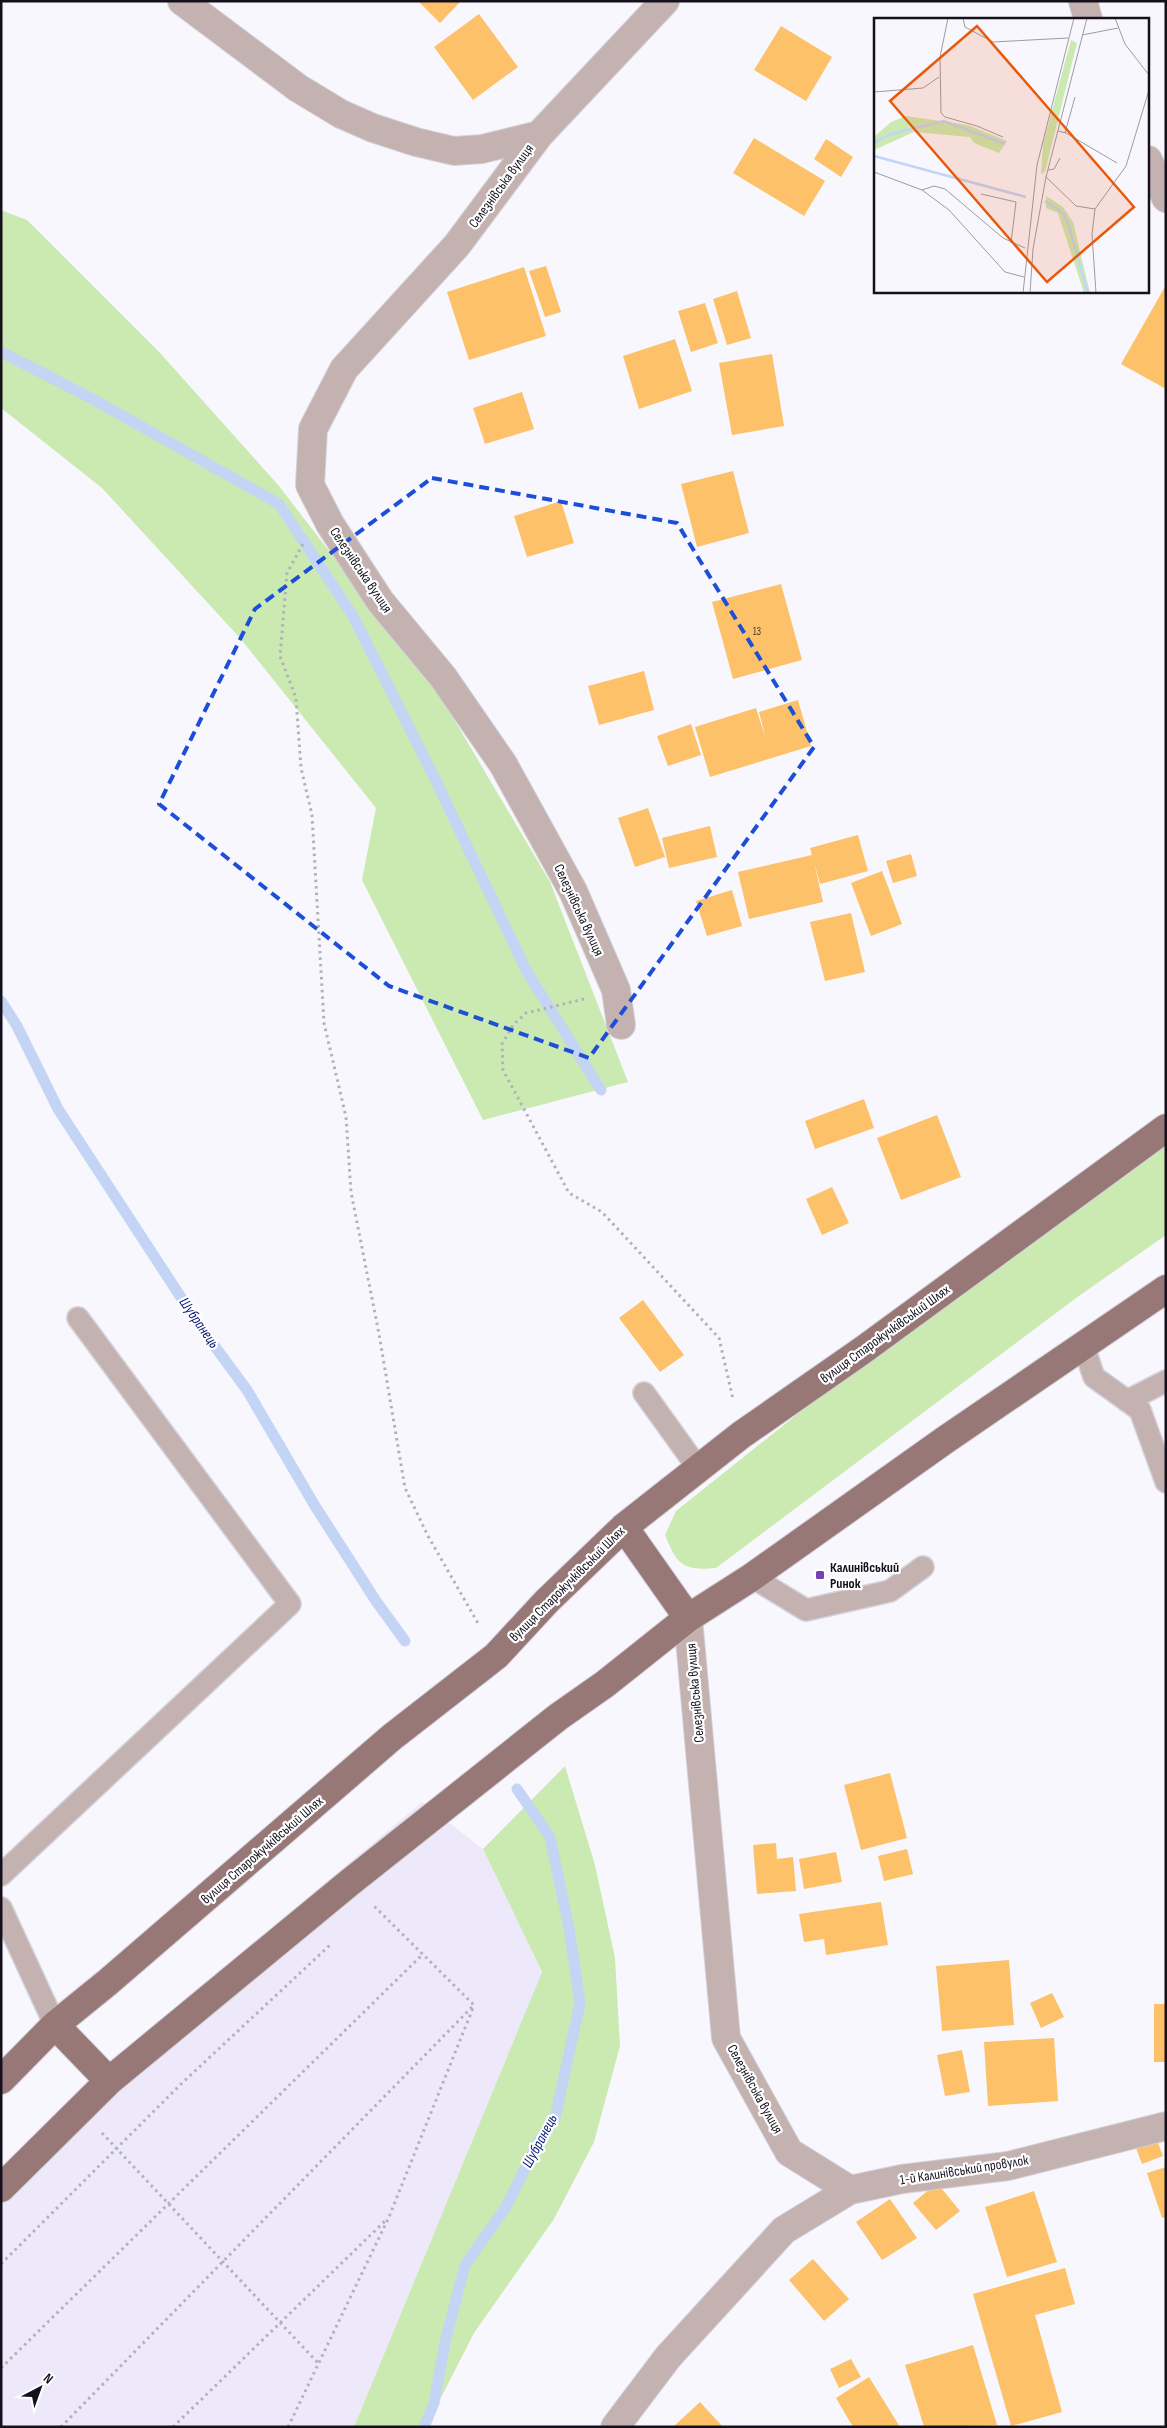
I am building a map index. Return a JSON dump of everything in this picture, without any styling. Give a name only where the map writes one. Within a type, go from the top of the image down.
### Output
[{"type":"main road","name":"вулиця Старожучківський Шлях","points":[[1,2080],[55,2025],[108,1982],[392,1737],[496,1656],[547,1601],[624,1527],[741,1436],[863,1350],[1166,1128]]},
{"type":"main road","points":[[1,2188],[109,2081],[349,1883],[558,1717],[605,1684],[688,1618],[752,1577],[945,1440],[1084,1347],[1166,1289]]},
{"type":"main road","points":[[624,1527],[688,1618]]},
{"type":"main road","points":[[55,2025],[109,2081]]},
{"type":"street","name":"Селезнівська вулиця","points":[[182,1],[298,88],[341,114],[373,128],[416,142],[454,151],[482,149],[539,135]]},
{"type":"street","name":"Селезнівська вулиця","points":[[621,1025],[616,990],[573,891],[503,764],[443,677],[380,601],[330,524],[310,485],[313,429],[344,369],[457,246],[539,135],[666,1]]},
{"type":"street","points":[[1083,1],[1088,18]]},
{"type":"street","points":[[1150,164],[1166,198]]},
{"type":"street","name":"Селезнівська вулиця","points":[[688,1618],[726,2038],[789,2152],[850,2190]]},
{"type":"street","name":"1-й Калинівський провулок","points":[[850,2190],[902,2179],[1008,2166],[1166,2126]]},
{"type":"street","points":[[614,2427],[668,2357],[784,2230],[850,2190]]},
{"type":"lane","points":[[1,1875],[290,1604],[78,1318]]},
{"type":"lane","points":[[1084,1347],[1094,1377],[1140,1410],[1166,1482]]},
{"type":"lane","points":[[1127,1401],[1166,1381]]},
{"type":"lane","points":[[644,1393],[698,1468]]},
{"type":"lane","points":[[752,1577],[806,1610],[890,1591],[923,1567]]},
{"type":"lane","points":[[1,1908],[55,2025]]},
{"type":"path","points":[[307,536],[287,573],[280,656],[296,698],[301,768],[312,815],[324,1023],[346,1117],[351,1192],[372,1295],[405,1488],[428,1536],[496,1656]]},
{"type":"path","points":[[578,1000],[526,1013],[513,1025],[502,1044],[503,1070],[568,1193],[602,1212],[720,1338],[741,1436]]},
{"type":"path","points":[[349,1883],[474,2005]]},
{"type":"path","points":[[366,1912],[380,1898]]},
{"type":"path","points":[[1,2264],[180,2085],[338,1938]]},
{"type":"path","points":[[1,2368],[422,1955]]},
{"type":"path","points":[[288,2427],[389,2217],[474,2005]]},
{"type":"path","points":[[61,2427],[474,2005]]},
{"type":"path","points":[[78,2110],[117,2147],[319,2364]]},
{"type":"path","points":[[173,2427],[389,2217]]},
{"type":"highlighted area","points":[[432,478],[677,523],[814,747],[589,1058],[389,986],[159,804],[255,609]]},
{"type":"shaded area","points":[[422,1802],[483,1849],[542,1972],[354,2427],[1,2427],[1,2173],[153,2027]]},
{"type":"green space","points":[[1,210],[27,220],[161,354],[279,486],[439,694],[550,882],[628,1082],[483,1120],[362,880],[376,808],[240,638],[102,488],[1,408]]},
{"type":"green space","points":[[1166,1143],[1166,1235],[1076,1298],[716,1568],[689,1567],[678,1559],[673,1553],[665,1535],[676,1511],[883,1346]]},
{"type":"green space","points":[[565,1766],[595,1865],[615,1958],[620,2046],[594,2142],[554,2219],[474,2333],[426,2427],[354,2427],[542,1972],[483,1849]]},
{"type":"building","points":[[418,1],[461,1],[440,23]]},
{"type":"building","points":[[479,14],[518,67],[473,100],[434,47]]},
{"type":"building","points":[[781,26],[832,57],[806,101],[754,70]]},
{"type":"building","points":[[754,138],[825,181],[804,216],[733,173]]},
{"type":"building","points":[[826,139],[853,157],[841,177],[814,159]]},
{"type":"building","points":[[546,266],[561,312],[545,317],[529,271]]},
{"type":"building","points":[[524,267],[546,336],[469,360],[447,292]]},
{"type":"building","points":[[1166,285],[1166,389],[1121,364]]},
{"type":"building","points":[[737,291],[751,338],[727,345],[713,299]]},
{"type":"building","points":[[705,303],[718,343],[691,352],[678,311]]},
{"type":"building","points":[[675,339],[692,391],[639,409],[623,356]]},
{"type":"building","points":[[772,354],[784,426],[732,435],[719,363]]},
{"type":"building","points":[[522,392],[534,429],[485,444],[473,408]]},
{"type":"building","points":[[733,471],[749,533],[697,547],[681,484]]},
{"type":"building","points":[[561,501],[574,543],[527,557],[514,516]]},
{"type":"building","points":[[781,584],[802,660],[733,679],[712,602]]},
{"type":"building","points":[[644,671],[654,710],[599,725],[588,686]]},
{"type":"building","points":[[798,700],[811,746],[710,777],[695,727],[756,708],[766,739],[759,712]]},
{"type":"building","points":[[691,724],[701,755],[668,766],[657,736]]},
{"type":"building","points":[[648,808],[665,857],[635,867],[618,818]]},
{"type":"building","points":[[710,826],[717,857],[669,868],[662,838]]},
{"type":"building","points":[[858,835],[868,871],[820,884],[814,862],[823,902],[749,919],[738,872],[812,855],[810,848]]},
{"type":"building","points":[[911,854],[917,876],[893,883],[886,861]]},
{"type":"building","points":[[882,871],[902,924],[871,936],[851,883]]},
{"type":"building","points":[[732,890],[742,926],[707,936],[696,901]]},
{"type":"building","points":[[851,913],[865,972],[825,981],[810,922]]},
{"type":"building","points":[[864,1099],[874,1128],[815,1149],[805,1121]]},
{"type":"building","points":[[937,1115],[961,1177],[901,1200],[877,1138]]},
{"type":"building","points":[[832,1187],[849,1223],[822,1235],[806,1199]]},
{"type":"building","points":[[643,1300],[684,1355],[660,1372],[619,1318]]},
{"type":"building","points":[[890,1773],[907,1838],[861,1850],[844,1785]]},
{"type":"building","points":[[776,1843],[777,1859],[793,1857],[796,1891],[757,1894],[753,1845]]},
{"type":"building","points":[[907,1849],[913,1874],[884,1881],[878,1856]]},
{"type":"building","points":[[836,1852],[842,1882],[804,1889],[799,1859]]},
{"type":"building","points":[[881,1902],[888,1945],[826,1955],[824,1939],[804,1942],[799,1914]]},
{"type":"building","points":[[1009,1960],[1014,2025],[942,2031],[936,1966]]},
{"type":"building","points":[[1052,1993],[1064,2017],[1041,2028],[1030,2003]]},
{"type":"building","points":[[1154,2004],[1166,2004],[1166,2062],[1154,2062]]},
{"type":"building","points":[[1054,2038],[1058,2101],[988,2106],[984,2042]]},
{"type":"building","points":[[962,2050],[970,2092],[945,2096],[937,2055]]},
{"type":"building","points":[[1157,2140],[1163,2156],[1142,2164],[1136,2148]]},
{"type":"building","points":[[1166,2167],[1166,2217],[1162,2218],[1147,2173]]},
{"type":"building","points":[[937,2183],[960,2211],[936,2230],[913,2203]]},
{"type":"building","points":[[1034,2191],[1057,2262],[1007,2277],[985,2207]]},
{"type":"building","points":[[890,2199],[917,2238],[882,2260],[856,2222]]},
{"type":"building","points":[[813,2259],[849,2299],[824,2321],[789,2280]]},
{"type":"building","points":[[1065,2268],[1075,2304],[1035,2315],[1062,2412],[1011,2426],[973,2294]]},
{"type":"building","points":[[973,2345],[997,2425],[924,2427],[905,2365]]},
{"type":"building","points":[[851,2359],[861,2377],[839,2388],[830,2369]]},
{"type":"building","points":[[869,2377],[900,2427],[853,2427],[836,2398]]},
{"type":"building","points":[[700,2402],[723,2427],[673,2427]]},
{"type":"waterway","points":[[1,352],[89,397],[279,504],[353,616],[435,779],[527,972],[601,1090]]},
{"type":"waterway","name":"Шубранець","points":[[1,1001],[17,1026],[58,1109],[199,1325],[247,1390],[315,1506],[376,1601],[405,1641]]},
{"type":"waterway","name":"Шубранець","points":[[424,2427],[434,2403],[445,2342],[465,2265],[506,2207],[537,2144],[555,2118],[580,2003],[569,1928],[550,1837],[517,1789]]},
{"type":"place","name":"Калинівський Ринок","points":[[820,1575]]}]
